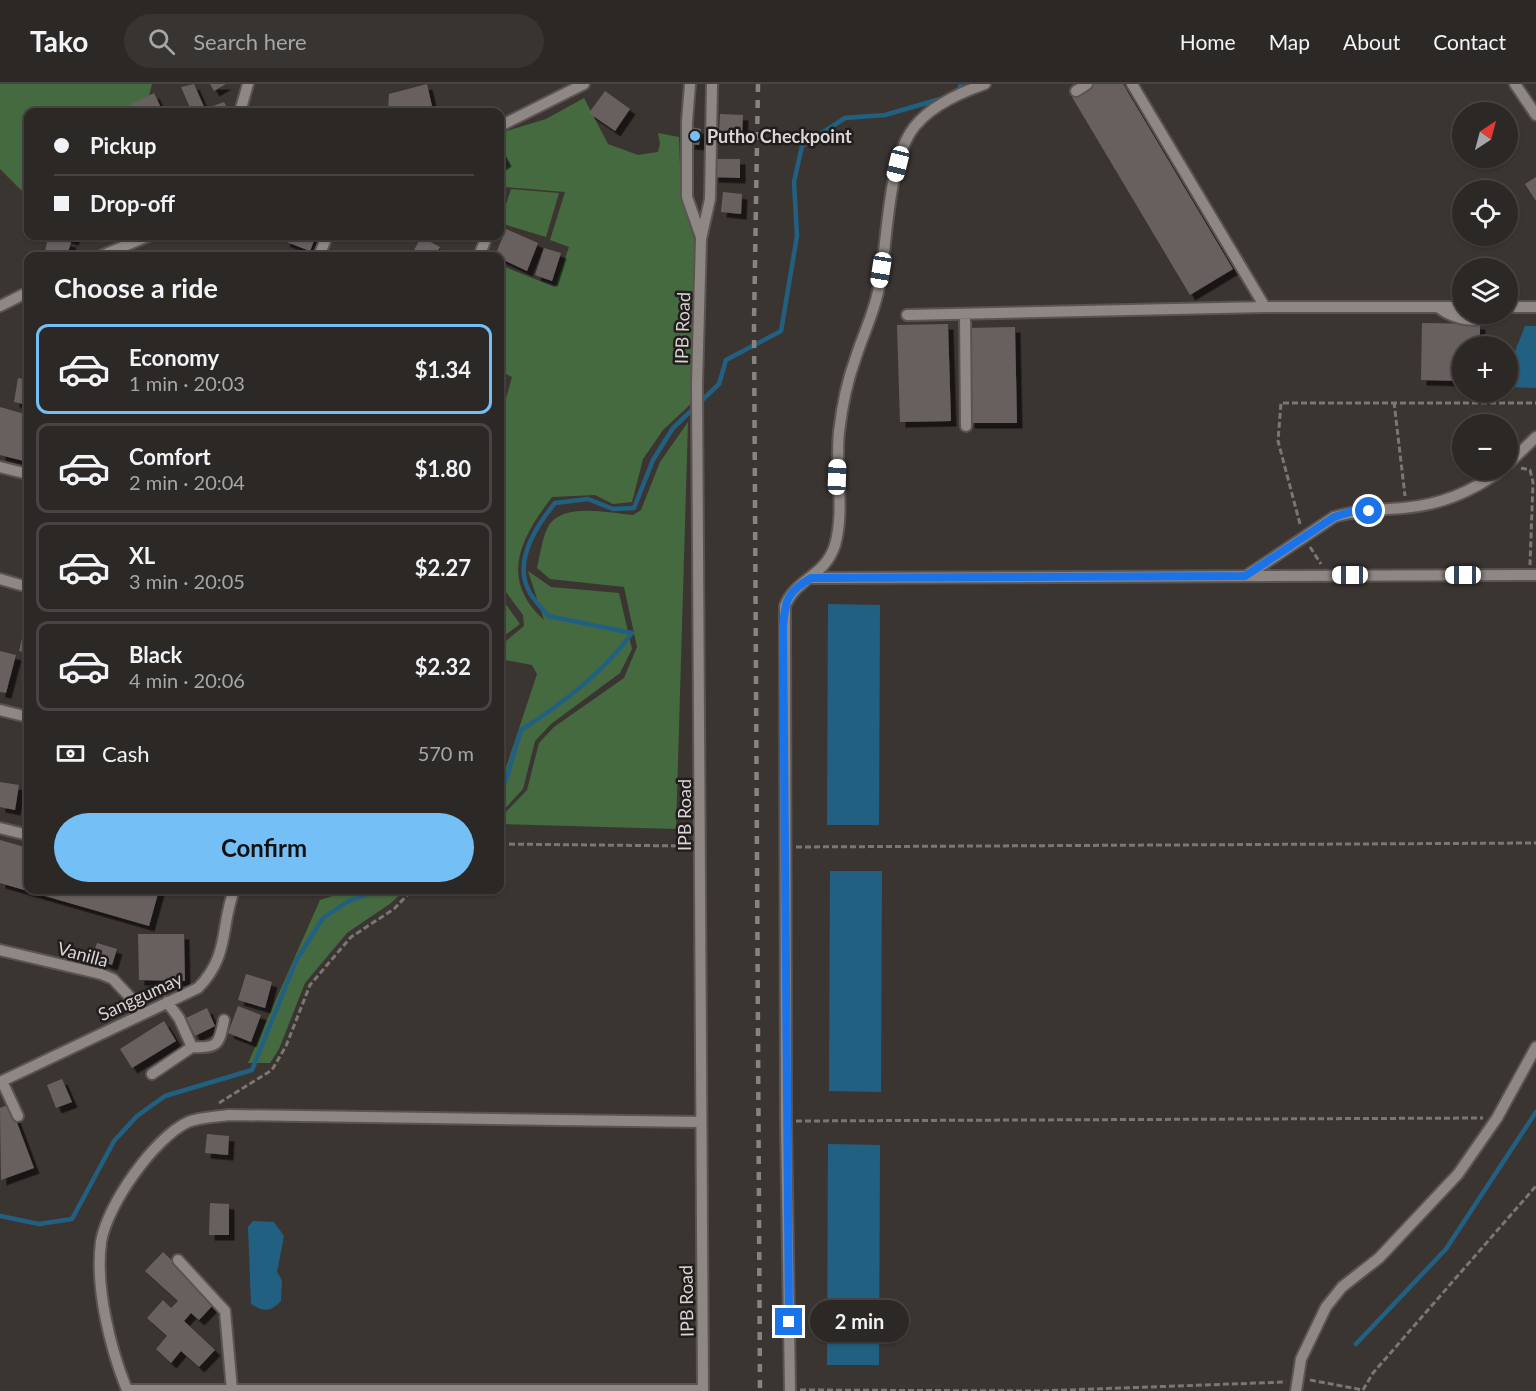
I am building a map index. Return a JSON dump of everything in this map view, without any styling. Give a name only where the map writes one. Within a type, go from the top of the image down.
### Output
[{"type":"street","points":[[241,108],[248,84]]},
{"type":"street","points":[[504,124],[584,84]]},
{"type":"street","name":"IPB Road","points":[[690,84],[687,122],[687,197],[701,239]]},
{"type":"street","name":"IPB Road","points":[[703,1391],[698,384],[701,239],[710,199],[712,84]]},
{"type":"street","points":[[790,1390],[786,1121],[785,606],[790,593],[811,578],[829,560],[835,544],[838,524],[839,434],[845,393],[878,292],[894,179],[902,149],[920,120],[950,99],[985,84]]},
{"type":"street","points":[[1076,92],[1088,84]]},
{"type":"street","points":[[1132,84],[1265,307]]},
{"type":"street","points":[[1515,84],[1536,115]]},
{"type":"street","points":[[110,252],[139,240]]},
{"type":"street","points":[[0,306],[24,294]]},
{"type":"street","points":[[907,315],[1265,307],[1452,308]]},
{"type":"street","points":[[1518,307],[1536,307]]},
{"type":"street","points":[[1439,308],[1452,315]]},
{"type":"street","points":[[965,315],[966,426]]},
{"type":"street","points":[[1518,460],[1536,437]]},
{"type":"street","points":[[0,466],[24,473]]},
{"type":"street","points":[[1245,576],[1334,517],[1350,512],[1407,508],[1448,500],[1487,480]]},
{"type":"street","points":[[811,578],[1533,575]]},
{"type":"street","points":[[0,579],[24,586]]},
{"type":"street","points":[[0,710],[24,716]]},
{"type":"street","points":[[0,828],[24,834]]},
{"type":"street","name":"Sanggumay","points":[[2,1080],[198,988],[212,974],[220,957],[231,894]]},
{"type":"street","name":"Vanilla","points":[[0,950],[102,974],[118,983],[144,1012]]},
{"type":"street","points":[[167,1002],[179,1018],[192,1047]]},
{"type":"street","points":[[152,1074],[192,1047],[214,1047],[218,1044],[224,1020]]},
{"type":"street","points":[[1296,1386],[1301,1359],[1326,1307],[1342,1287],[1378,1258],[1458,1174],[1497,1118],[1536,1047]]},
{"type":"street","points":[[2,1080],[18,1116]]},
{"type":"street","points":[[700,1122],[229,1115],[190,1121],[164,1140],[130,1179],[113,1211],[102,1239],[100,1260],[104,1305],[118,1368],[127,1390],[703,1391]]},
{"type":"street","points":[[178,1260],[225,1311],[232,1390]]},
{"type":"path","points":[[1394,402],[1407,508]]},
{"type":"path","points":[[1328,575],[1304,537],[1278,441],[1281,403],[1536,403]]},
{"type":"path","points":[[1518,467],[1530,470],[1533,482],[1533,575]]},
{"type":"path","points":[[786,847],[1536,843]]},
{"type":"path","points":[[504,844],[701,847]]},
{"type":"path","points":[[217,1104],[272,1070],[286,1046],[310,985],[351,937],[394,909],[408,894]]},
{"type":"path","points":[[786,1121],[1497,1118]]},
{"type":"path","points":[[1315,1380],[1363,1390],[1373,1373],[1536,1186]]},
{"type":"path","points":[[790,1390],[1040,1390],[1296,1386]]},
{"type":"green space","points":[[0,84],[152,84],[146,108],[24,108],[24,191],[0,169]]},
{"type":"green space","points":[[584,98],[608,144],[638,155],[658,152],[660,144],[658,133],[679,137],[681,195],[695,242],[694,401],[663,430],[643,459],[632,502],[613,504],[595,495],[552,497],[531,528],[519,559],[518,574],[530,605],[544,620],[528,571],[551,587],[619,593],[632,649],[620,673],[551,724],[535,741],[523,789],[504,810],[504,774],[537,674],[532,665],[504,660],[504,643],[524,626],[523,615],[504,589],[504,406],[512,377],[504,373],[504,267],[555,287],[569,247],[550,240],[565,192],[504,187],[504,132],[546,119]]},
{"type":"green space","points":[[511,189],[559,193],[546,237],[504,224],[504,211]]},
{"type":"green space","points":[[688,422],[676,829],[504,824],[504,814],[527,790],[539,743],[554,727],[624,678],[637,647],[624,587],[550,579],[537,568],[546,531],[555,519],[564,514],[588,511],[633,515],[641,510],[660,462]]},
{"type":"green space","points":[[504,602],[520,624],[504,636]]},
{"type":"green space","points":[[339,894],[401,894],[347,933],[305,983],[279,1049],[270,1063],[248,1063],[320,900]]},
{"type":"water","points":[[1525,326],[1536,326],[1536,388],[1518,387],[1518,344]]},
{"type":"water","points":[[828,604],[880,605],[879,825],[827,825]]},
{"type":"water","points":[[830,871],[882,871],[881,1092],[829,1091]]},
{"type":"water","points":[[828,1144],[880,1145],[879,1365],[827,1365]]},
{"type":"water","points":[[253,1221],[274,1222],[284,1236],[277,1272],[282,1280],[281,1301],[267,1310],[251,1304],[248,1227]]},
{"type":"building","points":[[194,84],[205,108],[190,108],[181,87]]},
{"type":"building","points":[[210,84],[226,84],[214,91]]},
{"type":"building","points":[[427,84],[432,106],[388,108],[389,94]]},
{"type":"building","points":[[1093,84],[1123,84],[1233,269],[1190,295],[1072,97]]},
{"type":"building","points":[[605,91],[630,109],[615,131],[589,113]]},
{"type":"building","points":[[154,93],[161,108],[131,108],[130,105]]},
{"type":"building","points":[[224,102],[227,108],[210,108]]},
{"type":"building","points":[[720,114],[743,115],[742,136],[719,135]]},
{"type":"building","name":"Putho Checkpoint","points":[[691,127],[701,129],[699,145],[689,144]]},
{"type":"building","points":[[714,159],[740,159],[740,178],[713,177]]},
{"type":"building","points":[[1536,177],[1536,201],[1525,184]]},
{"type":"building","points":[[723,192],[742,194],[741,214],[721,212]]},
{"type":"building","points":[[506,229],[538,243],[527,271],[504,260],[504,252],[497,252],[502,240],[504,240]]},
{"type":"building","points":[[47,240],[71,242],[68,252],[45,252]]},
{"type":"building","points":[[284,240],[314,240],[310,251]]},
{"type":"building","points":[[419,240],[427,240],[440,247],[437,252],[413,252]]},
{"type":"building","points":[[544,248],[561,253],[552,281],[535,275]]},
{"type":"building","points":[[1422,323],[1480,324],[1480,336],[1452,336],[1452,381],[1421,380]]},
{"type":"building","points":[[948,324],[951,421],[900,422],[897,325]]},
{"type":"building","points":[[1015,327],[1017,423],[969,423],[968,328]]},
{"type":"building","points":[[18,378],[24,379],[24,404],[14,402]]},
{"type":"building","points":[[0,407],[24,414],[24,461],[0,455]]},
{"type":"building","points":[[24,629],[24,652],[19,651]]},
{"type":"building","points":[[0,651],[16,655],[6,693],[0,692]]},
{"type":"building","points":[[0,782],[19,785],[15,810],[0,807]]},
{"type":"building","points":[[0,840],[24,847],[24,890],[0,883]]},
{"type":"building","points":[[38,894],[158,894],[149,926]]},
{"type":"building","points":[[138,934],[184,934],[185,981],[139,980]]},
{"type":"building","points":[[97,943],[117,949],[112,965],[92,958]]},
{"type":"building","points":[[246,974],[272,982],[265,1008],[238,1000]]},
{"type":"building","points":[[238,1006],[261,1015],[251,1042],[228,1033]]},
{"type":"building","points":[[207,1008],[215,1026],[195,1036],[186,1018]]},
{"type":"building","points":[[164,1021],[176,1041],[132,1068],[120,1049]]},
{"type":"building","points":[[62,1079],[72,1102],[56,1108],[47,1085]]},
{"type":"building","points":[[10,1104],[34,1168],[1,1180],[0,1108]]},
{"type":"building","points":[[207,1134],[229,1136],[228,1155],[205,1153]]},
{"type":"building","points":[[210,1203],[229,1204],[229,1235],[209,1235]]},
{"type":"building","points":[[163,1252],[216,1302],[199,1320],[191,1313],[184,1321],[215,1350],[199,1367],[181,1351],[171,1363],[156,1349],[167,1336],[147,1318],[163,1300],[171,1308],[178,1301],[145,1271]]},
{"type":"waterway","points":[[957,94],[961,84]]},
{"type":"waterway","points":[[504,781],[521,730],[552,709],[595,674],[621,648],[632,633],[548,616],[537,603],[524,578],[524,566],[530,543],[541,522],[555,503],[588,499],[613,509],[634,508],[653,460],[673,428],[719,384],[726,360],[781,331],[797,236],[794,182],[802,146],[845,118],[885,115],[947,97]]},
{"type":"waterway","points":[[0,1216],[39,1224],[72,1219],[114,1141],[137,1116],[165,1096],[252,1070],[296,961],[323,918],[347,902],[368,894]]},
{"type":"waterway","points":[[1356,1344],[1446,1249],[1536,1112]]},
{"type":"railway","points":[[758,84],[754,324],[760,1391]]},
{"type":"place","name":"Putho Checkpoint","points":[[695,136]]},
{"type":"route","points":[[789,1322],[783,627],[785,606],[790,593],[811,578],[1245,576],[1334,517],[1350,512],[1369,511]]}]
